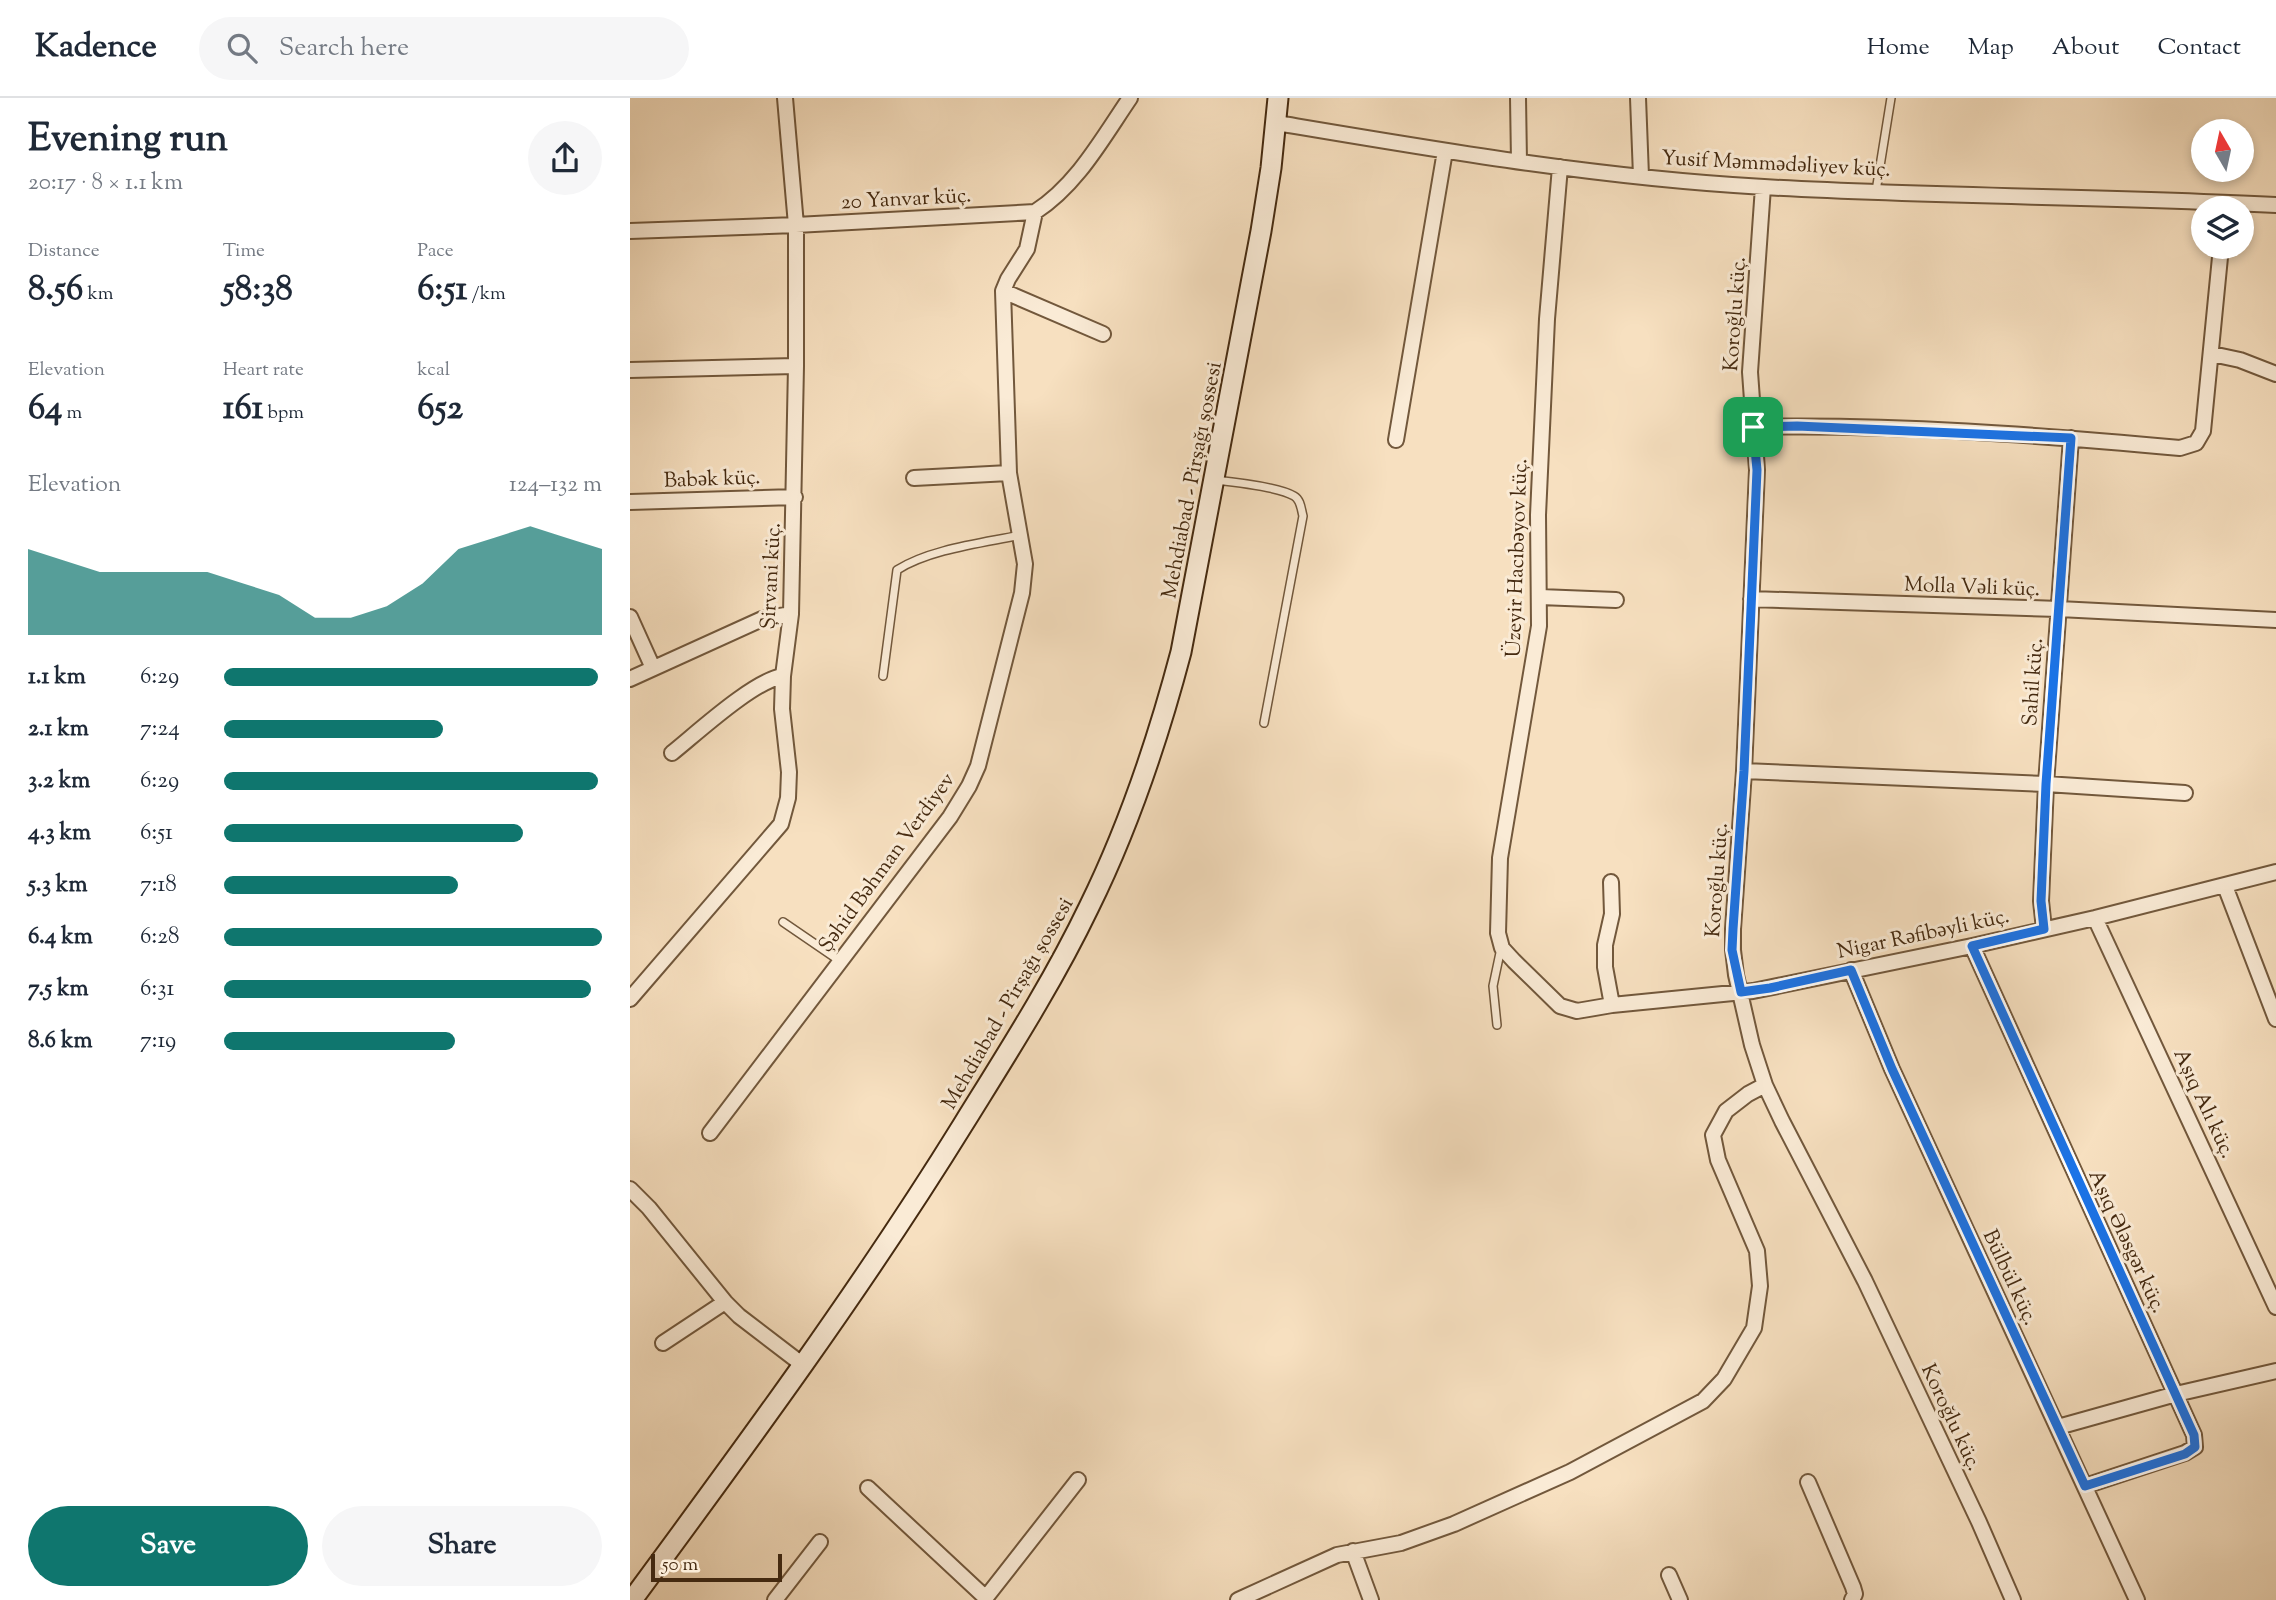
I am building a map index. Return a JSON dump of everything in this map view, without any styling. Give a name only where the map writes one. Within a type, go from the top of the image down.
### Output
[{"type":"main road","name":"Mehdiabad - Pirşağı şossesi","points":[[632,1600],[803,1365],[934,1171],[1053,976],[1090,906],[1121,836],[1143,776],[1181,652],[1261,231],[1277,123],[1278,98]]},
{"type":"street","name":"Şirvani küç.","points":[[630,999],[781,824],[788,798],[789,772],[782,709],[783,676],[791,614],[795,497],[796,225],[785,98]]},
{"type":"street","points":[[1103,334],[1003,291],[1027,249],[1035,212],[1071,183],[1130,98]]},
{"type":"street","points":[[1518,98],[1519,161]]},
{"type":"street","points":[[1639,98],[1642,176]]},
{"type":"street","name":"Yusif Məmmədəliyev küç.","points":[[1277,123],[1560,167],[1763,187],[2191,204]]},
{"type":"street","points":[[1396,440],[1445,151]]},
{"type":"street","name":"Üzeyir Hacıbəyov küç.","points":[[1502,948],[1498,933],[1500,858],[1536,650],[1539,597],[1538,515],[1547,319],[1560,167]]},
{"type":"street","name":"Koroğlu küç.","points":[[1763,187],[1750,372],[1757,470],[1744,771],[1733,939],[1736,975],[1752,1045],[1765,1085],[1866,1281],[2013,1600]]},
{"type":"street","name":"Yusif Məmmədəliyev küç.","points":[[2254,205],[2276,205]]},
{"type":"street","name":"20 Yanvar küç.","points":[[630,231],[1035,212]]},
{"type":"street","points":[[1753,427],[1860,428],[2071,438],[2180,447],[2196,443],[2203,431],[2220,259]]},
{"type":"street","name":"Şəhid Bəhman Verdiyev","points":[[710,1133],[950,817],[978,766],[1022,593],[1025,564],[1009,473],[1003,291]]},
{"type":"street","points":[[2212,354],[2240,360],[2276,374]]},
{"type":"street","points":[[630,370],[796,366]]},
{"type":"street","name":"Sahil küç.","points":[[2044,929],[2041,901],[2046,784],[2071,438]]},
{"type":"street","points":[[914,478],[1009,473]]},
{"type":"street","name":"Babək küç.","points":[[630,502],[795,497]]},
{"type":"street","points":[[1539,597],[1616,600]]},
{"type":"street","name":"Molla Vəli küç.","points":[[1751,600],[2276,620]]},
{"type":"street","points":[[630,679],[762,619],[791,614]]},
{"type":"street","points":[[630,617],[653,668]]},
{"type":"street","points":[[671,753],[756,687],[783,676]]},
{"type":"street","points":[[1744,771],[2185,793]]},
{"type":"street","name":"Nigar Rəfibəyli küç.","points":[[1502,948],[1560,1006],[1577,1011],[1770,988],[2095,918],[2276,872]]},
{"type":"street","points":[[1611,882],[1612,914],[1605,946],[1605,967],[1612,1005]]},
{"type":"street","points":[[2225,886],[2276,1019]]},
{"type":"street","name":"Aşıq Alı küç.","points":[[2095,918],[2276,1307]]},
{"type":"street","name":"Aşıq Ələsgər küç.","points":[[1972,946],[2194,1435],[2195,1447],[2185,1454],[2085,1486]]},
{"type":"street","name":"Bülbül küç.","points":[[1851,970],[1892,1069],[2137,1600]]},
{"type":"street","points":[[1238,1600],[1337,1555],[1401,1543],[1432,1533],[1570,1472],[1703,1401],[1724,1379],[1754,1328],[1760,1286],[1757,1251],[1718,1160],[1713,1135],[1726,1111],[1765,1085]]},
{"type":"street","points":[[630,1189],[649,1208],[725,1302],[803,1365]]},
{"type":"street","points":[[663,1343],[725,1302]]},
{"type":"street","points":[[2058,1427],[2176,1394],[2276,1371]]},
{"type":"street","points":[[868,1488],[985,1599],[1078,1480]]},
{"type":"street","points":[[1808,1482],[1853,1587],[1852,1600]]},
{"type":"street","points":[[775,1600],[820,1542]]},
{"type":"street","points":[[1353,1551],[1371,1600]]},
{"type":"street","points":[[1669,1575],[1681,1600]]},
{"type":"lane","points":[[1876,191],[1891,98]]},
{"type":"lane","points":[[1214,480],[1254,485],[1294,496],[1300,503],[1303,516],[1264,723]]},
{"type":"lane","points":[[883,676],[897,570],[947,551],[1021,535]]},
{"type":"lane","points":[[783,922],[840,962]]},
{"type":"lane","points":[[1497,1025],[1493,986],[1502,948]]},
{"type":"route","points":[[1797,426],[2071,438],[2046,784],[2041,901],[2044,929],[1972,946],[2194,1435],[2195,1447],[2185,1454],[2085,1486],[1892,1069],[1851,970],[1741,992],[1732,950],[1744,771],[1757,470],[1753,427],[1797,426]]}]
